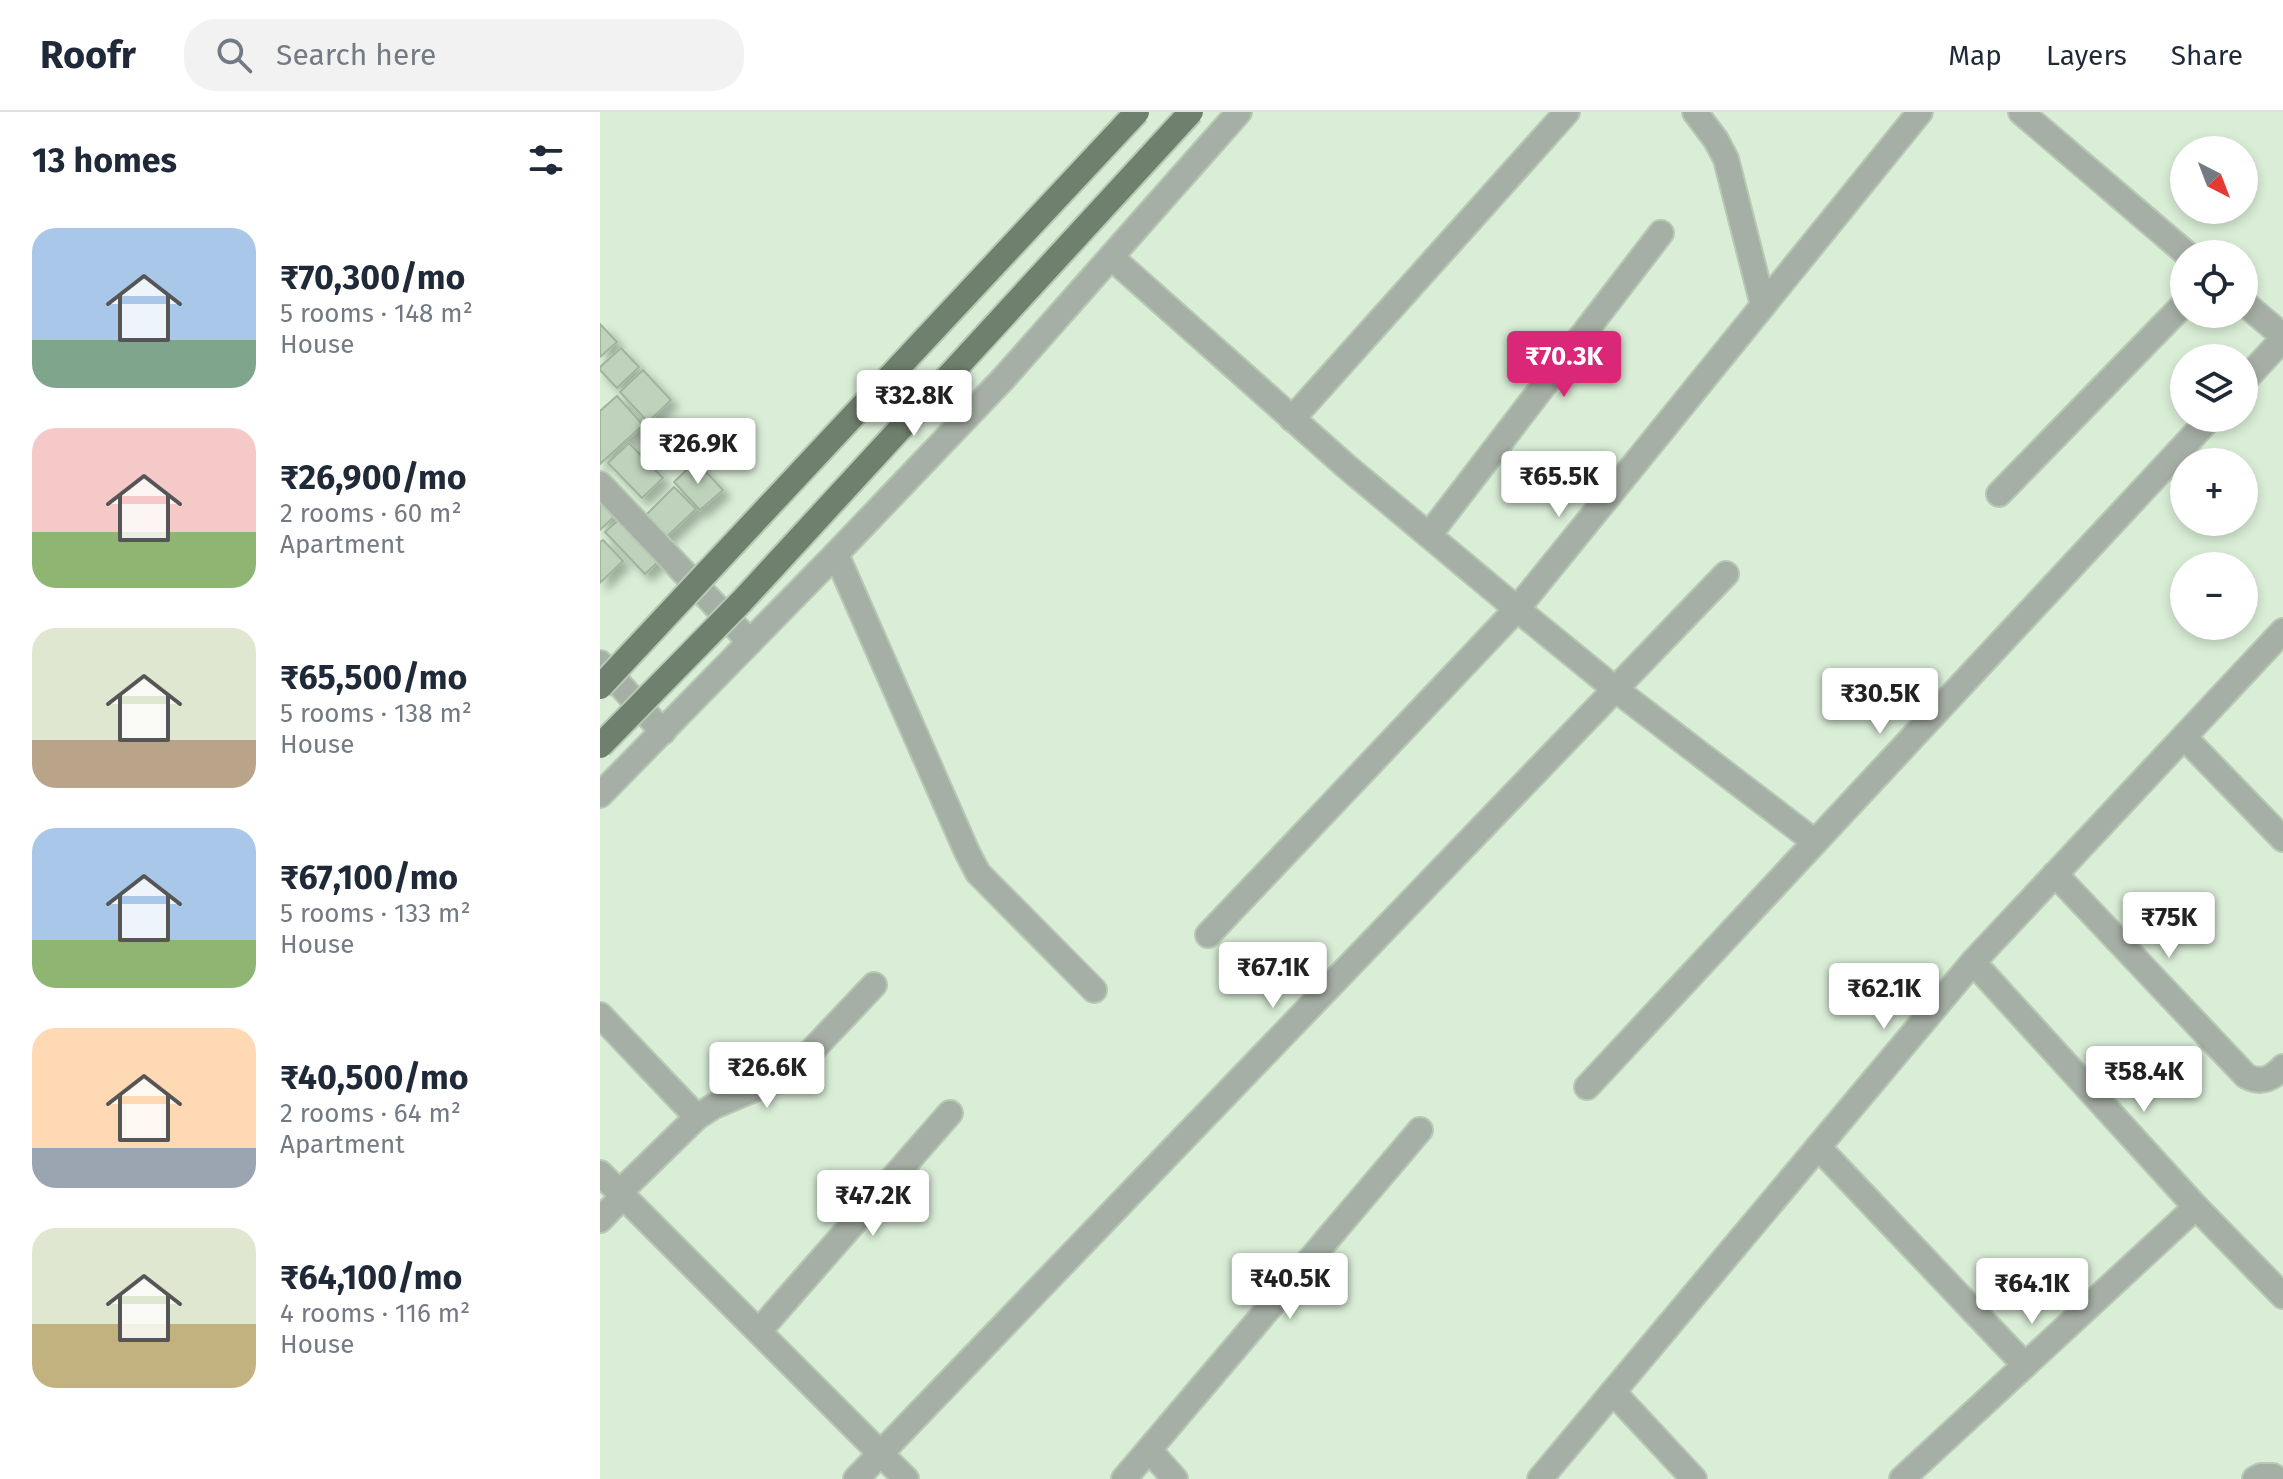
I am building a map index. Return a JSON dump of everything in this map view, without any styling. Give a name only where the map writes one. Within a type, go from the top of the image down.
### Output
[{"type":"main road","points":[[600,687],[1137,112]]},
{"type":"main road","points":[[600,746],[742,601],[1191,112]]},
{"type":"street","points":[[600,795],[1003,379],[1239,112]]},
{"type":"street","points":[[1292,419],[1567,112]]},
{"type":"street","points":[[1695,112],[1726,159],[1763,305]]},
{"type":"street","points":[[1208,935],[1517,609],[1920,112]]},
{"type":"street","points":[[2021,112],[2171,240]]},
{"type":"street","points":[[1429,535],[1661,233]]},
{"type":"street","points":[[1111,257],[1292,419],[1517,609],[1615,689],[1815,842]]},
{"type":"street","points":[[2258,316],[2283,338],[2258,366]]},
{"type":"street","points":[[1999,494],[2170,318]]},
{"type":"street","points":[[1587,1087],[2197,432]]},
{"type":"street","points":[[600,484],[750,642]]},
{"type":"street","points":[[836,554],[978,873],[1094,990]]},
{"type":"street","points":[[856,1479],[1726,574]]},
{"type":"street","points":[[1540,1479],[1973,962],[2283,631]]},
{"type":"street","points":[[600,663],[663,732]]},
{"type":"street","points":[[2184,737],[2283,839]]},
{"type":"street","points":[[2055,874],[2246,1076],[2255,1081],[2265,1080],[2283,1067]]},
{"type":"street","points":[[1973,962],[2196,1207],[2283,1296]]},
{"type":"street","points":[[600,1220],[697,1117],[714,1106],[769,1083],[806,1057],[874,985]]},
{"type":"street","points":[[600,1015],[697,1117]]},
{"type":"street","points":[[759,1331],[950,1113]]},
{"type":"street","points":[[1124,1479],[1420,1130]]},
{"type":"street","points":[[1818,1147],[2025,1365]]},
{"type":"street","points":[[600,1173],[906,1479]]},
{"type":"street","points":[[1902,1479],[2196,1207]]},
{"type":"street","points":[[1613,1392],[1694,1479]]},
{"type":"street","points":[[1150,1451],[1175,1479]]},
{"type":"street","points":[[2255,1479],[2273,1476],[2277,1479]]},
{"type":"building","points":[[600,324],[617,342],[600,357]]},
{"type":"building","points":[[621,348],[639,367],[617,388],[600,367]]},
{"type":"building","points":[[643,370],[671,400],[648,422],[620,392]]},
{"type":"building","points":[[617,396],[643,425],[600,464],[600,411]]},
{"type":"building","points":[[629,443],[663,478],[642,498],[608,463]]},
{"type":"building","points":[[696,461],[723,490],[700,510],[674,482]]},
{"type":"building","points":[[674,487],[696,509],[661,542],[641,520]]},
{"type":"building","points":[[606,498],[619,512],[600,530],[600,503]]},
{"type":"building","points":[[625,514],[664,556],[645,574],[605,532]]},
{"type":"building","points":[[603,540],[623,561],[600,583],[600,542]]}]
